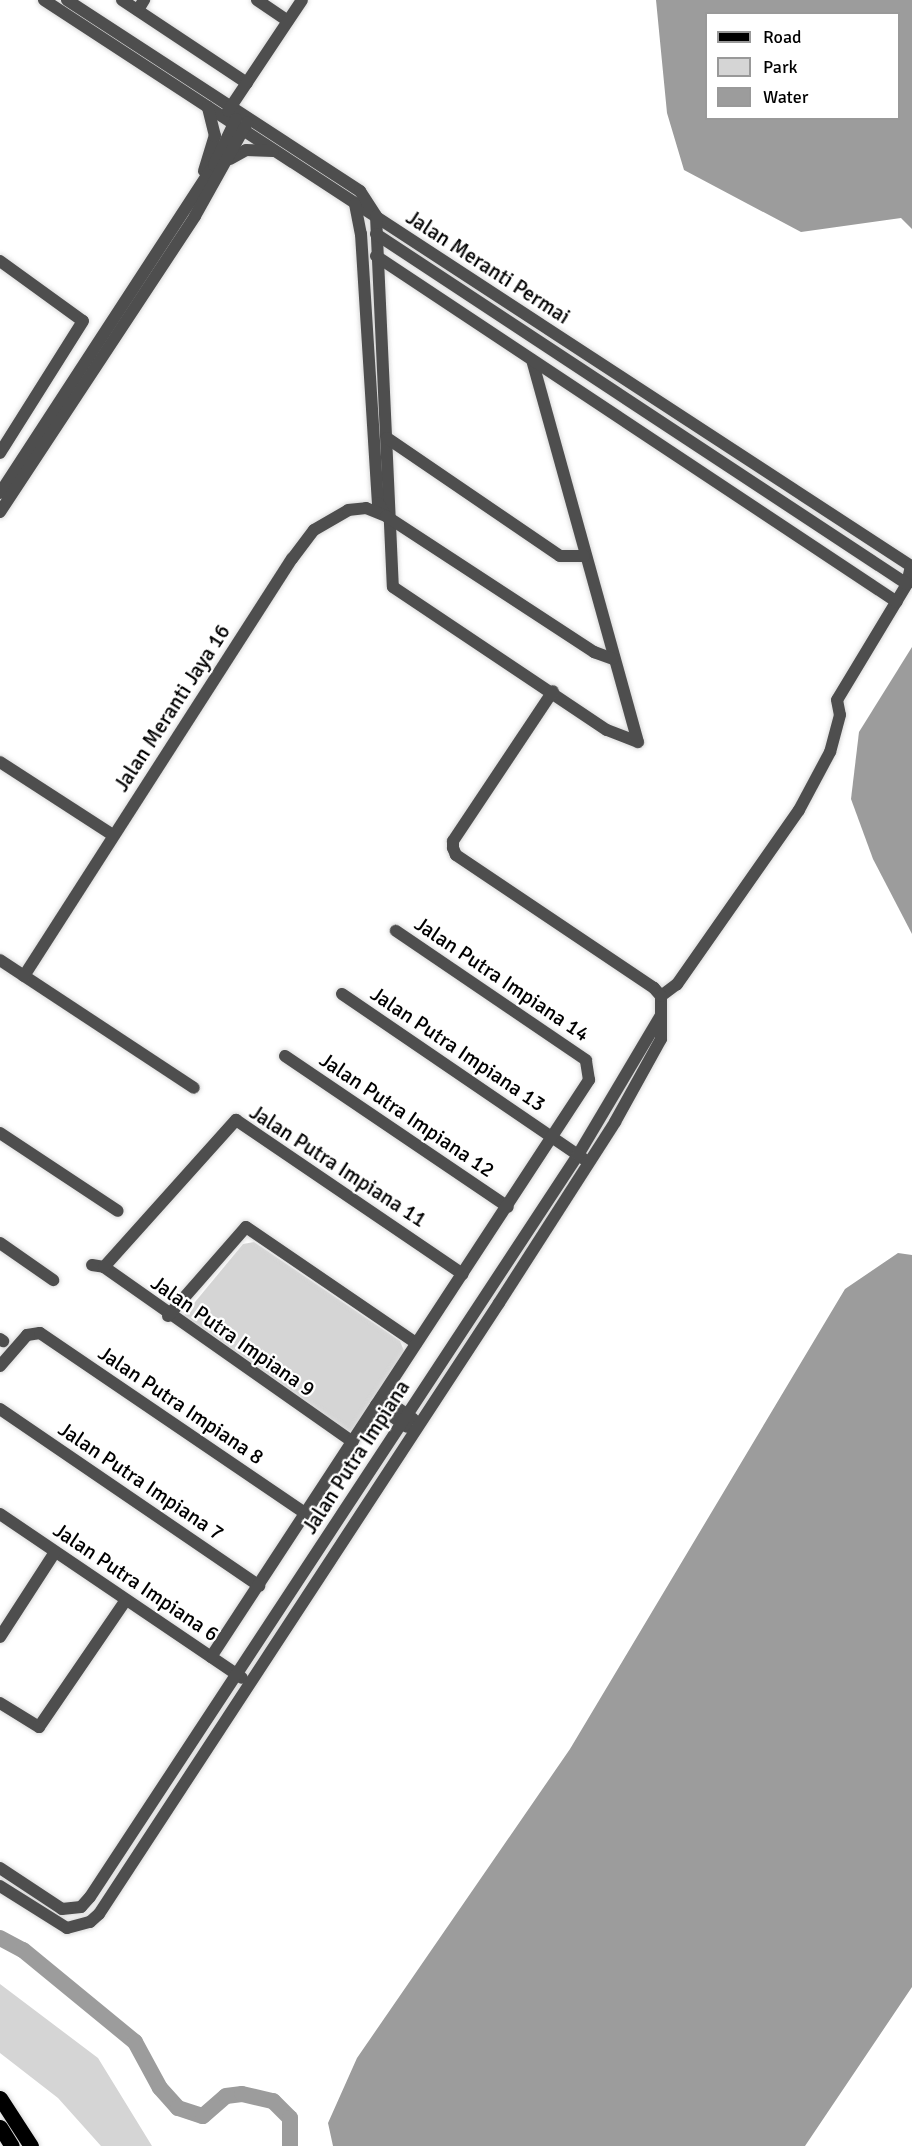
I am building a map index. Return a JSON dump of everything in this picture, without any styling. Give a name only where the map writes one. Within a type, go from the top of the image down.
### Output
[{"type":"main road","points":[[0,2098],[31,2146]]},
{"type":"main road","points":[[0,2127],[12,2146]]},
{"type":"street","name":"Jalan Meranti Permai","points":[[44,0],[208,107],[237,118],[277,152],[355,204],[910,566],[907,584],[376,234]]},
{"type":"street","points":[[67,0],[237,118],[360,190],[376,216],[376,256],[387,438],[386,516],[393,587],[553,691],[607,730],[638,742],[584,556],[532,360]]},
{"type":"street","points":[[122,0],[141,5],[247,83]]},
{"type":"street","points":[[257,0],[288,21]]},
{"type":"street","points":[[0,512],[229,160],[247,83],[302,0]]},
{"type":"street","points":[[197,192],[216,136],[208,107]]},
{"type":"street","points":[[0,493],[197,192],[237,118]]},
{"type":"street","points":[[229,160],[246,150],[277,152]]},
{"type":"street","points":[[355,204],[361,234],[378,503],[386,516]]},
{"type":"street","points":[[376,256],[897,602]]},
{"type":"street","points":[[0,261],[83,321],[0,453]]},
{"type":"street","points":[[387,438],[560,556],[584,556]]},
{"type":"street","name":"Jalan Meranti Jaya 16","points":[[24,976],[113,835],[314,530],[348,510],[366,508],[386,516],[594,652],[613,659]]},
{"type":"street","points":[[661,996],[677,984],[799,810],[830,752],[840,715],[837,700],[907,584]]},
{"type":"street","points":[[553,691],[453,841],[453,848],[456,855],[661,996]]},
{"type":"street","points":[[0,762],[113,835]]},
{"type":"street","name":"Jalan Putra Impiana 14","points":[[396,931],[586,1060],[590,1080],[552,1137]]},
{"type":"street","points":[[0,960],[194,1088]]},
{"type":"street","name":"Jalan Putra Impiana 13","points":[[342,994],[583,1159]]},
{"type":"street","points":[[660,1017],[661,996]]},
{"type":"street","name":"Jalan Putra Impiana","points":[[0,1868],[62,1909],[73,1910],[90,1897],[405,1419],[662,1039],[660,1017]]},
{"type":"street","name":"Jalan Putra Impiana","points":[[0,1886],[55,1923],[78,1926],[99,1914],[417,1428],[583,1159],[660,1017]]},
{"type":"street","name":"Jalan Putra Impiana 12","points":[[285,1056],[508,1207]]},
{"type":"street","name":"Jalan Putra Impiana 11","points":[[98,1266],[236,1120],[464,1274]]},
{"type":"street","points":[[0,1133],[118,1211]]},
{"type":"street","points":[[211,1657],[552,1137]]},
{"type":"street","points":[[168,1316],[246,1227],[417,1343]]},
{"type":"street","points":[[0,1243],[43,1271],[52,1280]]},
{"type":"street","name":"Jalan Putra Impiana 9","points":[[98,1266],[352,1442]]},
{"type":"street","name":"Jalan Putra Impiana 8","points":[[0,1366],[33,1330],[306,1514]]},
{"type":"street","points":[[379,1401],[417,1428]]},
{"type":"street","name":"Jalan Putra Impiana 7","points":[[0,1409],[259,1586]]},
{"type":"street","name":"Jalan Putra Impiana 6","points":[[0,1514],[249,1683]]},
{"type":"street","points":[[0,1637],[55,1552]]},
{"type":"street","points":[[0,1703],[39,1727],[126,1600]]},
{"type":"green space","points":[[254,1242],[400,1341],[404,1351],[356,1431],[346,1431],[181,1319],[243,1244]]},
{"type":"green space","points":[[0,1984],[98,2058],[152,2146],[101,2146],[58,2098],[0,2053]]},
{"type":"water","points":[[656,0],[912,0],[912,229],[901,218],[801,232],[684,170],[667,113]]},
{"type":"water","points":[[912,647],[912,934],[873,859],[851,799],[859,732]]},
{"type":"water","points":[[898,1253],[912,1255],[912,1987],[805,2146],[333,2146],[328,2123],[357,2058],[570,1749],[845,1289]]},
{"type":"waterway","points":[[0,1938],[23,1950],[135,2042],[160,2088],[178,2108],[203,2116],[226,2096],[242,2094],[273,2101],[290,2118],[290,2146]]}]
